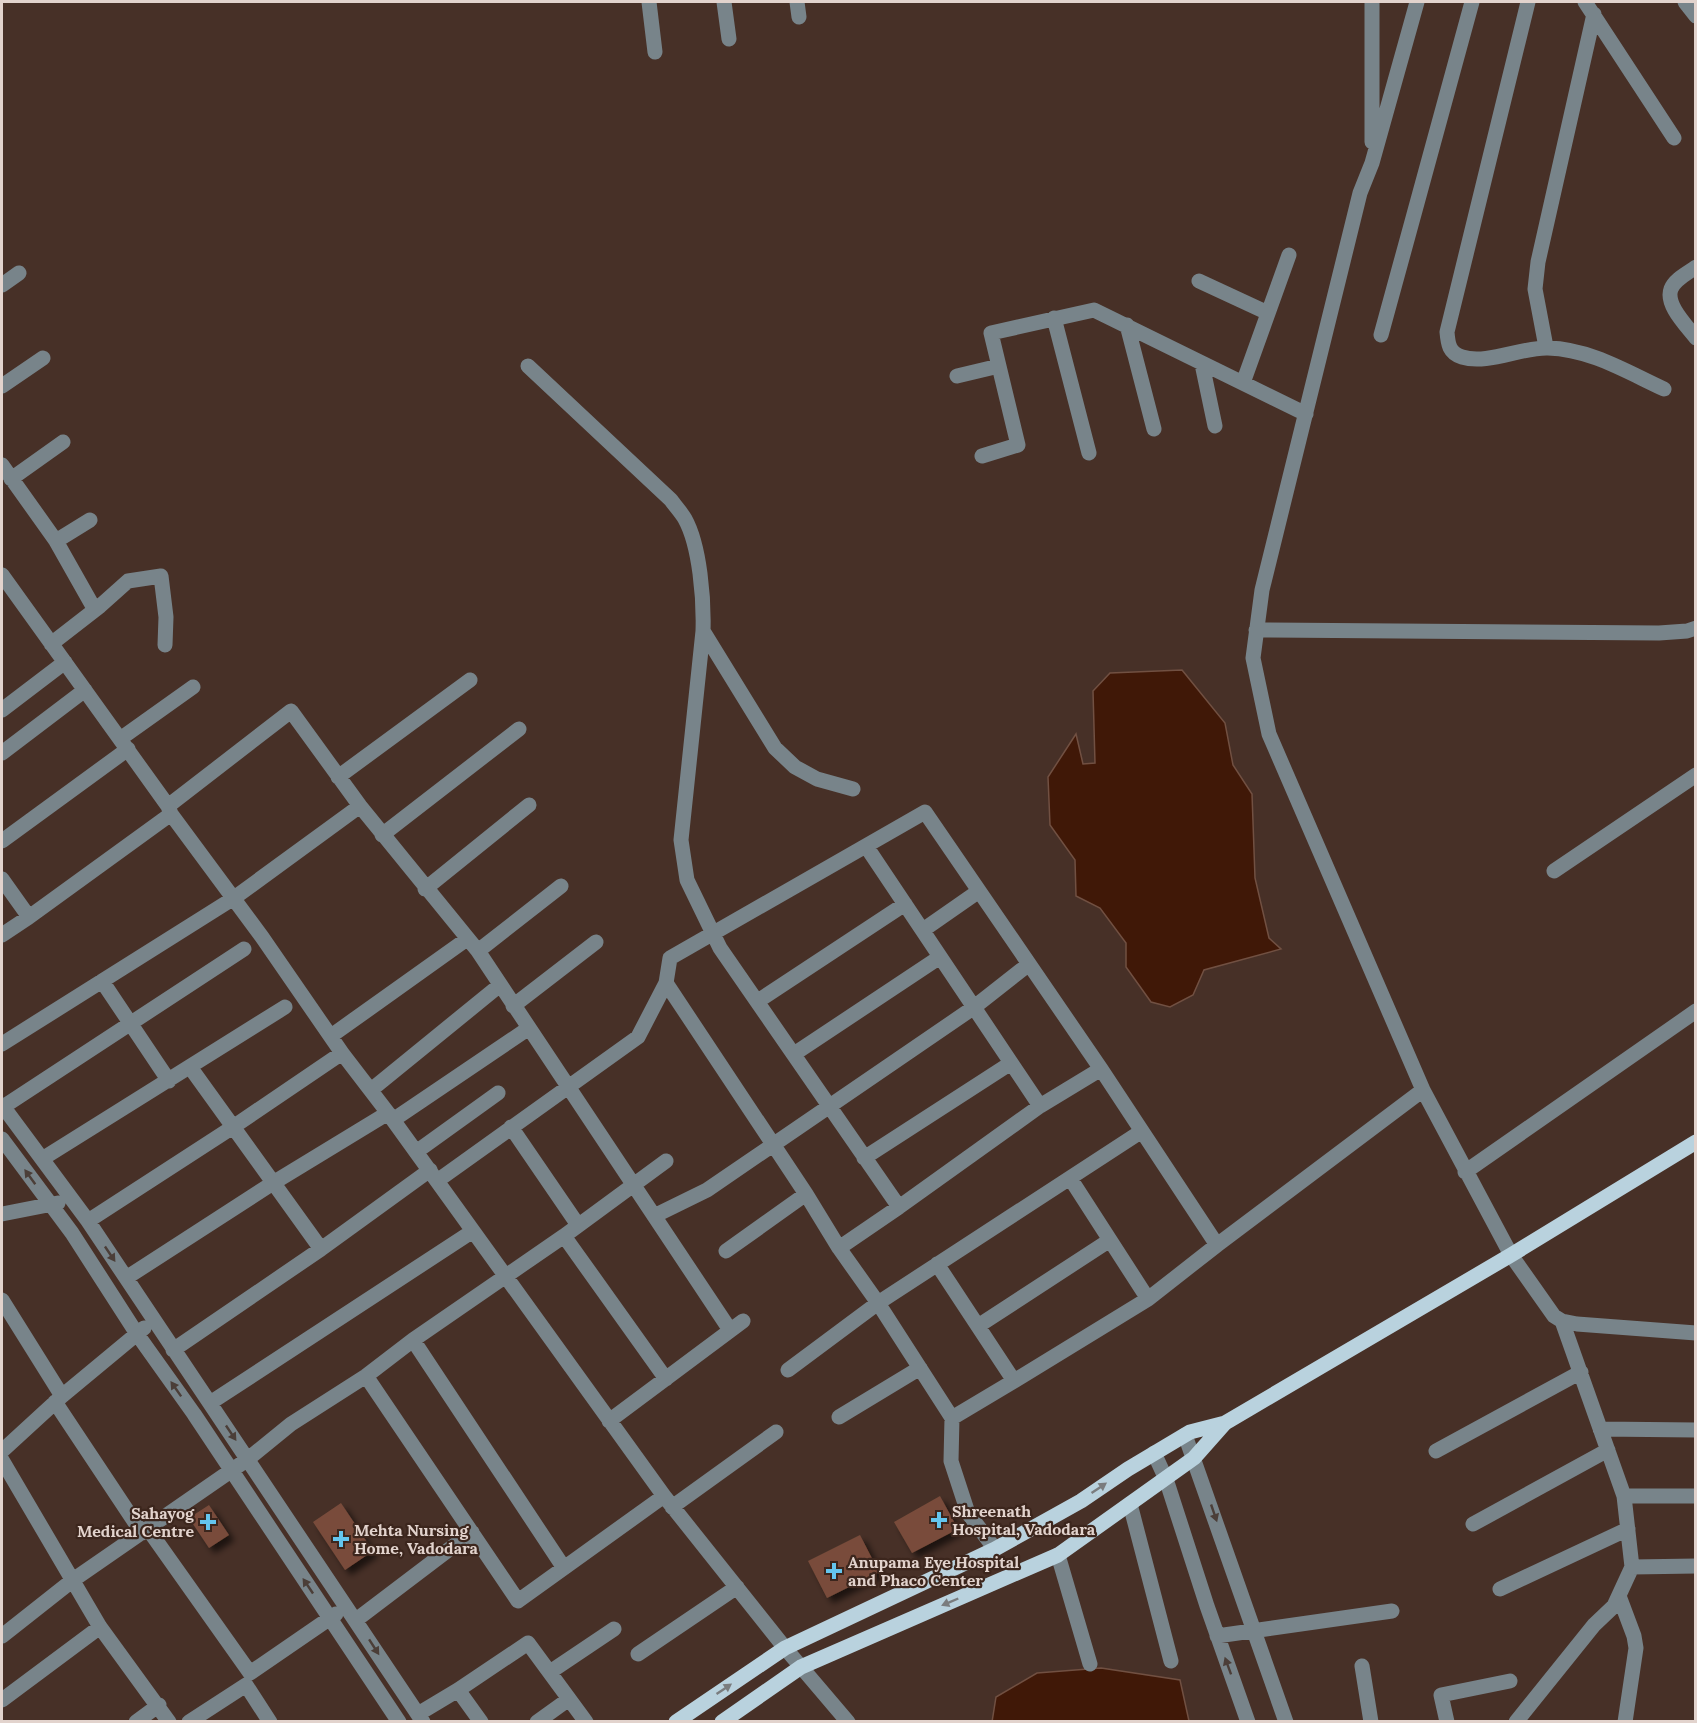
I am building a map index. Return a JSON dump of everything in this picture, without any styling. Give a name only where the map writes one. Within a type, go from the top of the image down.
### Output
[{"type":"main road","points":[[676,1722],[785,1648],[995,1550],[1081,1501],[1185,1435],[1225,1423],[1511,1255],[1695,1142]]},
{"type":"main road","points":[[722,1722],[801,1666],[1058,1555],[1194,1458],[1225,1423]]},
{"type":"street","points":[[649,2],[655,52]]},
{"type":"street","points":[[724,2],[729,39]]},
{"type":"street","points":[[1372,2],[1372,163]]},
{"type":"street","points":[[1417,2],[1372,163],[1360,193],[1262,590],[1252,658],[1269,734],[1423,1090],[1511,1255],[1554,1316],[1562,1321],[1695,1333]]},
{"type":"street","points":[[1381,335],[1472,2]]},
{"type":"street","points":[[1528,2],[1450,320],[1448,344],[1453,353],[1464,358],[1479,358],[1546,347],[1575,350],[1603,360],[1664,389]]},
{"type":"street","points":[[1685,2],[1695,16]]},
{"type":"street","points":[[1546,347],[1535,289],[1538,262],[1589,8]]},
{"type":"street","points":[[1589,8],[1674,138]]},
{"type":"street","points":[[1243,383],[1289,255]]},
{"type":"street","points":[[1695,267],[1677,281],[1671,289],[1670,300],[1695,338]]},
{"type":"street","points":[[2,285],[19,273]]},
{"type":"street","points":[[1199,281],[1268,313]]},
{"type":"street","points":[[982,456],[1018,445],[991,333],[1094,310],[1306,414]]},
{"type":"street","points":[[1054,318],[1089,453]]},
{"type":"street","points":[[1127,325],[1154,429]]},
{"type":"street","points":[[2,386],[43,358]]},
{"type":"street","points":[[1202,364],[1215,426]]},
{"type":"street","points":[[528,366],[671,500],[685,519],[691,534],[701,586],[703,631],[681,840],[687,880],[720,948],[899,1207]]},
{"type":"street","points":[[957,376],[999,366]]},
{"type":"street","points":[[11,479],[63,442]]},
{"type":"street","points":[[2,465],[56,542],[95,610]]},
{"type":"street","points":[[56,542],[90,520]]},
{"type":"street","points":[[51,644],[128,581],[161,576],[166,617],[165,645]]},
{"type":"street","points":[[4,582],[65,662],[342,1053],[391,1116],[668,1501],[785,1648],[848,1722]]},
{"type":"street","points":[[1256,630],[1659,633],[1687,631],[1695,628]]},
{"type":"street","points":[[703,631],[775,748],[795,767],[817,779],[853,789]]},
{"type":"street","points":[[2,710],[65,662]]},
{"type":"street","points":[[338,777],[470,680]]},
{"type":"street","points":[[2,841],[193,687]]},
{"type":"street","points":[[2,753],[85,690]]},
{"type":"street","points":[[2,935],[170,810],[291,711],[382,835],[478,951],[654,1216],[736,1325],[609,1421]]},
{"type":"street","points":[[382,835],[519,729]]},
{"type":"street","points":[[1554,871],[1695,776]]},
{"type":"street","points":[[425,889],[529,805]]},
{"type":"street","points":[[2,1044],[234,898],[360,806]]},
{"type":"street","points":[[173,1350],[433,1175],[511,1127],[638,1037],[666,983],[669,958],[925,812],[1101,1069],[1217,1245]]},
{"type":"street","points":[[866,846],[1040,1106]]},
{"type":"street","points":[[2,879],[29,917]]},
{"type":"street","points":[[478,951],[561,886]]},
{"type":"street","points":[[922,930],[979,891]]},
{"type":"street","points":[[758,1001],[905,904]]},
{"type":"street","points":[[331,1036],[467,939]]},
{"type":"street","points":[[513,1006],[596,942]]},
{"type":"street","points":[[244,949],[2,1106],[88,1221],[421,1718],[528,1643],[586,1722]]},
{"type":"street","points":[[794,1054],[940,957]]},
{"type":"street","points":[[654,1216],[707,1190],[973,1008],[1029,964]]},
{"type":"street","points":[[102,981],[169,1081]]},
{"type":"street","points":[[666,983],[806,1194],[838,1248],[878,1303],[952,1418],[951,1461],[968,1513],[995,1550]]},
{"type":"street","points":[[371,1090],[500,985]]},
{"type":"street","points":[[42,1159],[285,1007]]},
{"type":"street","points":[[1465,1172],[1695,1011]]},
{"type":"street","points":[[126,1278],[273,1183],[391,1116],[529,1028]]},
{"type":"street","points":[[88,1221],[342,1053]]},
{"type":"street","points":[[864,1158],[1011,1062]]},
{"type":"street","points":[[190,1067],[321,1249]]},
{"type":"street","points":[[838,1248],[1040,1106],[1101,1069]]},
{"type":"street","points":[[952,1418],[1148,1299],[1423,1090]]},
{"type":"street","points":[[416,1152],[498,1093]]},
{"type":"street","points":[[511,1127],[578,1226]]},
{"type":"street","points":[[788,1370],[878,1303],[1142,1131]]},
{"type":"street","points":[[2,1139],[72,1233],[137,1334],[399,1722]]},
{"type":"street","points":[[3,1632],[73,1580],[248,1459],[291,1424],[366,1376],[413,1340],[564,1236],[666,1161]]},
{"type":"street","points":[[1070,1178],[1148,1299]]},
{"type":"street","points":[[726,1251],[806,1194]]},
{"type":"street","points":[[2,1214],[72,1201]]},
{"type":"street","points":[[210,1403],[473,1231]]},
{"type":"street","points":[[564,1236],[666,1379]]},
{"type":"street","points":[[978,1326],[1110,1240]]},
{"type":"street","points":[[937,1264],[1014,1381]]},
{"type":"street","points":[[2,1300],[59,1399],[145,1531],[250,1673],[330,1617],[352,1613],[472,1532]]},
{"type":"street","points":[[2,1451],[59,1399],[153,1321]]},
{"type":"street","points":[[1516,1722],[1594,1625],[1614,1606],[1632,1567],[1624,1496],[1562,1321]]},
{"type":"street","points":[[413,1340],[564,1568]]},
{"type":"street","points":[[839,1417],[920,1368]]},
{"type":"street","points":[[1436,1451],[1581,1372]]},
{"type":"street","points":[[366,1376],[518,1601],[564,1568],[776,1432]]},
{"type":"street","points":[[1600,1430],[1695,1430]]},
{"type":"street","points":[[1185,1435],[1286,1722]]},
{"type":"street","points":[[1473,1524],[1608,1450]]},
{"type":"street","points":[[1154,1453],[1166,1479],[1217,1636],[1248,1722]]},
{"type":"street","points":[[2,1461],[100,1627],[159,1705],[169,1722]]},
{"type":"street","points":[[1624,1496],[1695,1496]]},
{"type":"street","points":[[1130,1504],[1171,1661]]},
{"type":"street","points":[[1500,1589],[1628,1529]]},
{"type":"street","points":[[1058,1555],[1090,1664]]},
{"type":"street","points":[[1632,1567],[1695,1566]]},
{"type":"street","points":[[638,1654],[737,1587]]},
{"type":"street","points":[[1619,1596],[1634,1636],[1636,1648],[1625,1722]]},
{"type":"street","points":[[1217,1636],[1392,1611]]},
{"type":"street","points":[[2,1700],[100,1627]]},
{"type":"street","points":[[550,1672],[614,1629]]},
{"type":"street","points":[[1362,1666],[1371,1722]]},
{"type":"street","points":[[1447,1722],[1441,1695],[1510,1681]]},
{"type":"street","points":[[189,1722],[246,1685],[270,1722]]},
{"type":"street","points":[[458,1690],[481,1722]]},
{"type":"street","points":[[537,1722],[569,1699]]},
{"type":"street","points":[[142,1720],[159,1705]]},
{"type":"shaded area","points":[[1182,670],[1225,723],[1233,765],[1252,794],[1255,878],[1269,938],[1281,949],[1204,970],[1193,995],[1170,1007],[1151,1002],[1126,967],[1126,943],[1100,908],[1076,896],[1075,860],[1050,825],[1048,777],[1076,734],[1083,764],[1095,763],[1093,691],[1110,673]]},
{"type":"shaded area","points":[[1101,1668],[1180,1680],[1189,1721],[992,1722],[996,1697],[1037,1673]]},
{"type":"building","points":[[940,1496],[958,1529],[912,1553],[894,1522]]},
{"type":"building","points":[[341,1503],[373,1551],[345,1570],[313,1522]]},
{"type":"building","points":[[209,1505],[229,1535],[209,1548],[189,1518]]},
{"type":"building","points":[[860,1535],[879,1572],[827,1598],[808,1561]]},
{"type":"place","name":"Shreenath Hospital, Vadodara","points":[[939,1520]]},
{"type":"place","name":"Sahayog Medical Centre","points":[[208,1522]]},
{"type":"place","name":"Mehta Nursing Home, Vadodara","points":[[341,1539]]},
{"type":"place","name":"Anupama Eye Hospital and Phaco Center","points":[[834,1571]]}]
